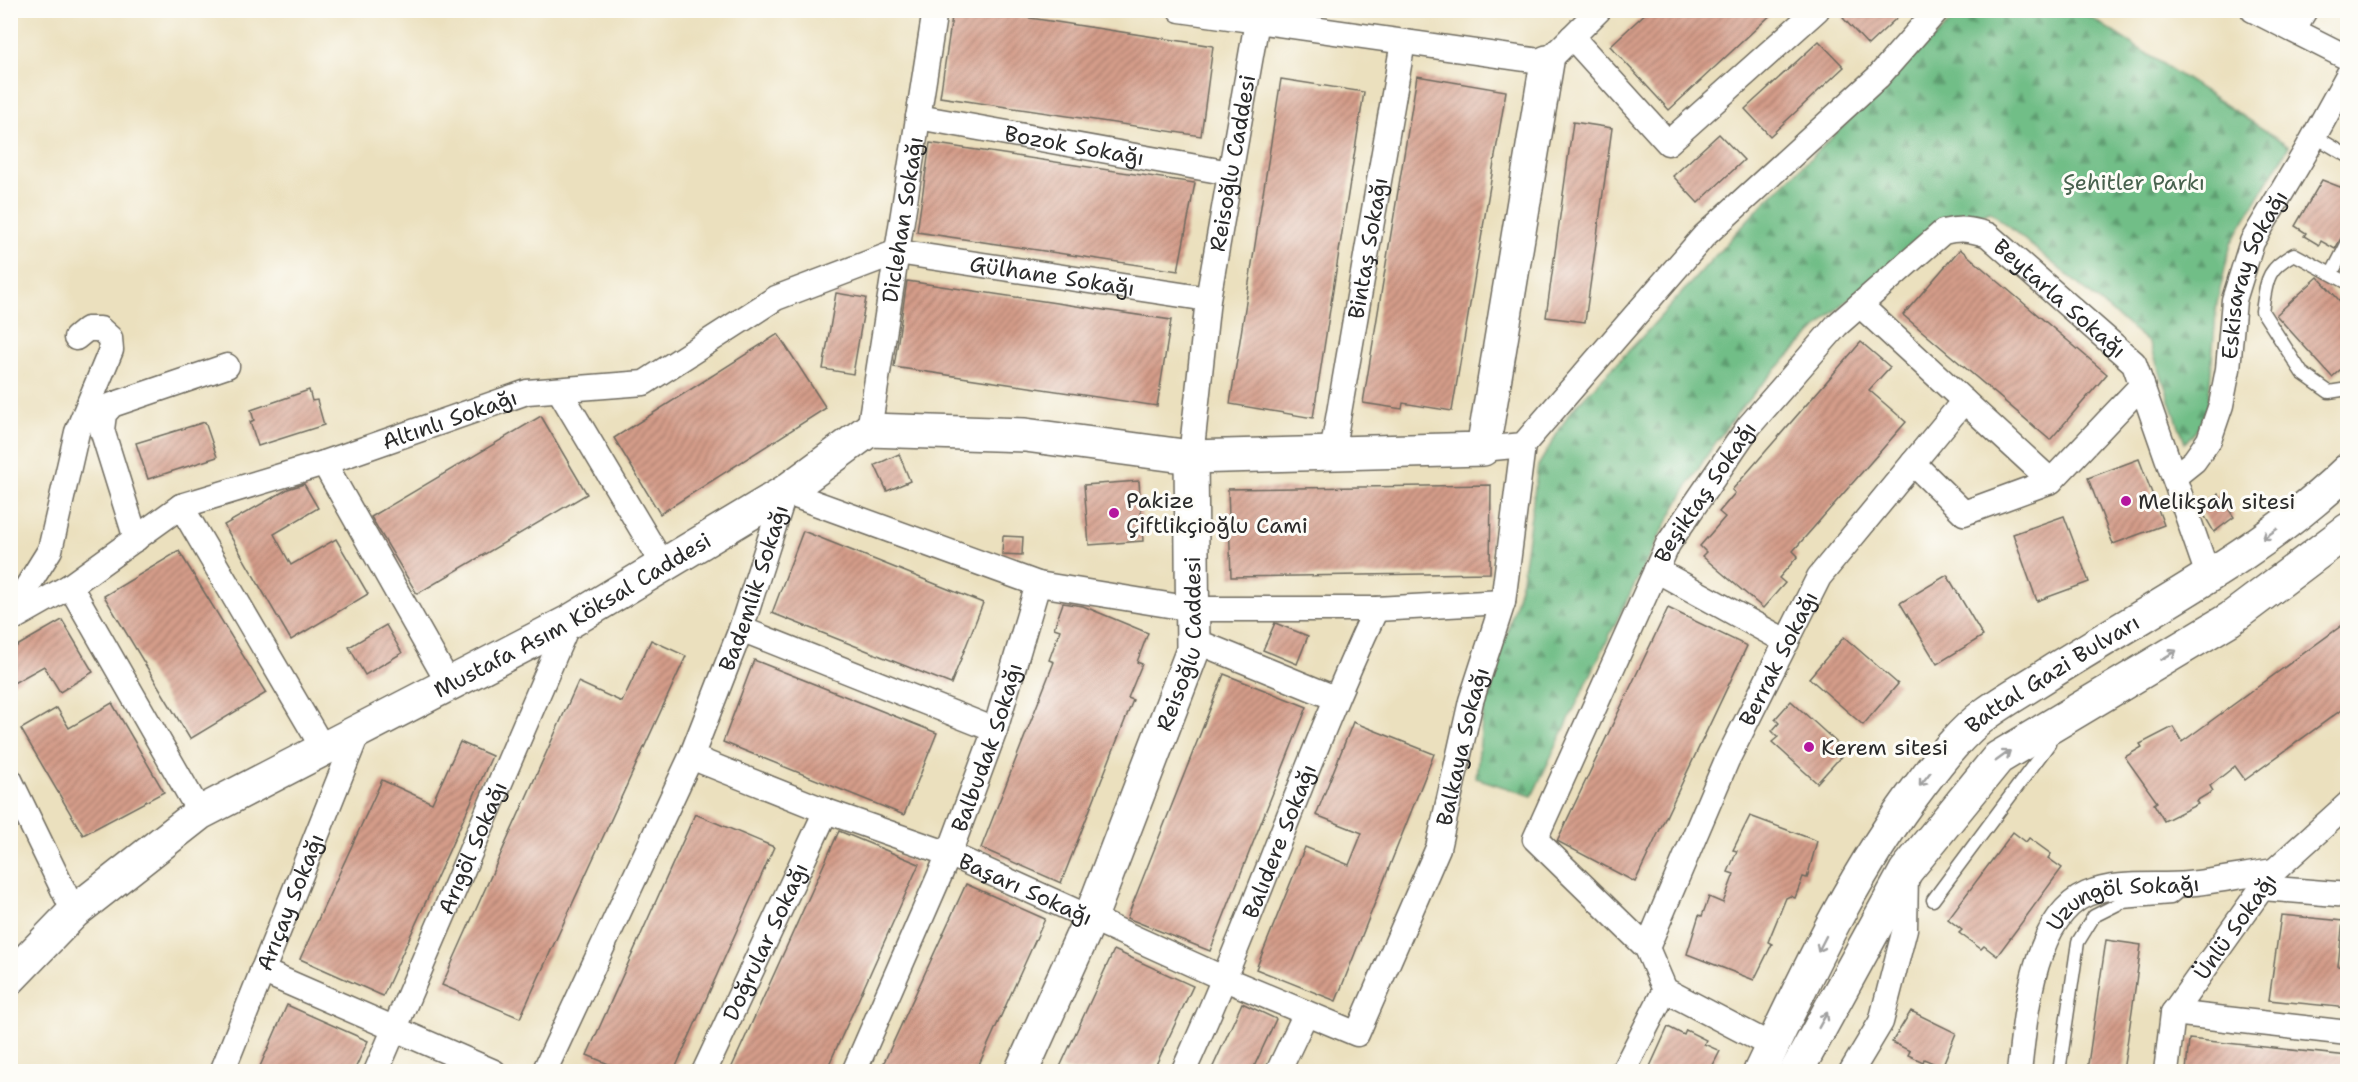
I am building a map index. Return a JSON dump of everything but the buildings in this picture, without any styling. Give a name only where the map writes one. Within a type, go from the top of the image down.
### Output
[{"type":"street","name":"Diclehan Sokağı","points":[[869,430],[935,10]]},
{"type":"street","points":[[1180,10],[1258,16],[1403,42],[1547,62]]},
{"type":"street","points":[[1484,449],[1547,62],[1599,10]]},
{"type":"street","points":[[1572,37],[1668,143],[1817,10]]},
{"type":"street","points":[[869,430],[1025,435],[1191,457],[1484,449],[1523,445],[1704,236],[1878,77],[1937,10]]},
{"type":"street","points":[[2253,10],[2299,20],[2348,58]]},
{"type":"street","name":"Reisoğlu Caddesi","points":[[1021,1071],[1090,919],[1193,650],[1191,457],[1208,299],[1258,16]]},
{"type":"street","name":"Bintaş Sokağı","points":[[1332,453],[1403,42]]},
{"type":"street","name":"Eskisaray Sokağı","points":[[2174,477],[2194,461],[2209,440],[2221,405],[2228,369],[2234,300],[2252,242],[2348,75]]},
{"type":"street","name":"Bozok Sokağı","points":[[918,117],[1230,174]]},
{"type":"street","name":"Beşiktaş Sokağı","points":[[1647,948],[1535,839],[1656,570],[1668,544],[1749,426],[1837,325],[1943,232],[1958,228],[1974,230]]},
{"type":"street","name":"Beytarla Sokağı","points":[[1974,230],[1988,235],[2134,363],[2209,578]]},
{"type":"street","name":"Gülhane Sokağı","points":[[897,252],[1208,299]]},
{"type":"street","name":"Altınlı Sokağı","points":[[10,620],[70,586],[181,506],[324,463],[527,392],[644,383],[776,298],[897,252]]},
{"type":"street","points":[[1860,305],[2051,481]]},
{"type":"street","points":[[10,614],[50,550],[76,432],[111,351],[110,338],[100,329],[87,329],[76,338]]},
{"type":"street","points":[[136,539],[102,430],[104,414],[112,405],[227,366]]},
{"type":"street","points":[[1913,463],[1964,513],[2051,481],[2142,385]]},
{"type":"street","points":[[559,390],[663,565]]},
{"type":"street","name":"Berrak Sokağı","points":[[1647,948],[1727,760],[1819,578],[1964,401]]},
{"type":"street","name":"Mustafa Asım Köksal Caddesi","points":[[10,978],[74,912],[201,813],[569,622],[785,492],[869,430]]},
{"type":"street","name":"Balkaya Sokağı","points":[[1357,1034],[1438,848],[1471,701],[1503,602],[1523,445]]},
{"type":"street","points":[[324,463],[449,684]]},
{"type":"street","name":"Battal Gazi Bulvarı","points":[[1766,1059],[1852,885],[1897,815],[1938,762],[1985,714],[2102,640],[2209,578],[2310,507],[2348,470]]},
{"type":"street","name":"Bademlik Sokağı","points":[[544,1071],[691,757],[741,629],[785,492],[1038,584],[1193,624]]},
{"type":"street","points":[[181,506],[324,750]]},
{"type":"street","name":"Battal Gazi Bulvarı","points":[[1796,1071],[1906,871],[1998,758],[2230,619],[2348,530]]},
{"type":"street","points":[[1656,570],[1787,642]]},
{"type":"street","name":"Balbudak Sokağı","points":[[854,1071],[949,854],[995,730],[1038,584]]},
{"type":"street","points":[[70,586],[201,813]]},
{"type":"street","points":[[1193,624],[1376,609],[1503,602]]},
{"type":"street","name":"Balıdere Sokağı","points":[[1183,1071],[1225,979],[1335,698],[1376,609]]},
{"type":"street","name":"Arıgöl Sokağı","points":[[376,1071],[569,622]]},
{"type":"street","points":[[1193,624],[1335,698]]},
{"type":"street","points":[[741,629],[995,730]]},
{"type":"street","name":"Arıçay Sokağı","points":[[222,1071],[358,732]]},
{"type":"street","name":"Başarı Sokağı","points":[[691,757],[826,811],[949,854],[1225,979],[1357,1034]]},
{"type":"street","points":[[10,780],[74,912]]},
{"type":"street","name":"Ünlü Sokağı","points":[[2166,1071],[2173,1013],[2269,879],[2348,804]]},
{"type":"street","name":"Doğrular Sokağı","points":[[704,1071],[826,811]]},
{"type":"street","points":[[1851,1071],[1881,1022],[1905,929],[1906,871]]},
{"type":"street","name":"Uzungöl Sokağı","points":[[2019,1071],[2032,974],[2055,926],[2068,908],[2086,895],[2107,888],[2269,879],[2348,895]]},
{"type":"street","points":[[1647,948],[1665,990],[1766,1059]]},
{"type":"street","points":[[262,971],[494,1071]]},
{"type":"street","points":[[1623,1071],[1665,990]]},
{"type":"street","points":[[1278,1071],[1306,1013]]},
{"type":"street","points":[[2173,1013],[2348,1033]]},
{"type":"lane","points":[[2314,136],[2348,156]]},
{"type":"lane","points":[[2332,273],[2348,242]]},
{"type":"lane","points":[[2348,283],[2294,254],[2276,264],[2266,284],[2262,311],[2302,373],[2329,392],[2348,389]]},
{"type":"lane","points":[[1933,900],[2049,744],[2050,727]]},
{"type":"lane","points":[[2059,1071],[2078,942],[2094,916],[2121,902],[2171,898],[2187,884]]},
{"type":"green space","name":"Şehitler Parkı","points":[[1962,11],[2081,11],[2289,146],[2231,243],[2217,302],[2208,406],[2199,426],[2185,443],[2150,344],[1990,211],[1947,231],[1887,269],[1832,314],[1755,392],[1715,443],[1685,490],[1658,540],[1532,796],[1476,778],[1486,687],[1507,634],[1522,579],[1538,466],[1570,412],[1641,338],[1753,214]]},
{"type":"place","name":"Melikşah sitesi","points":[[2126,501]]},
{"type":"place","name":"Pakize Çiftlikçioğlu Cami","points":[[1114,513]]},
{"type":"place","name":"Kerem sitesi","points":[[1809,747]]}]
